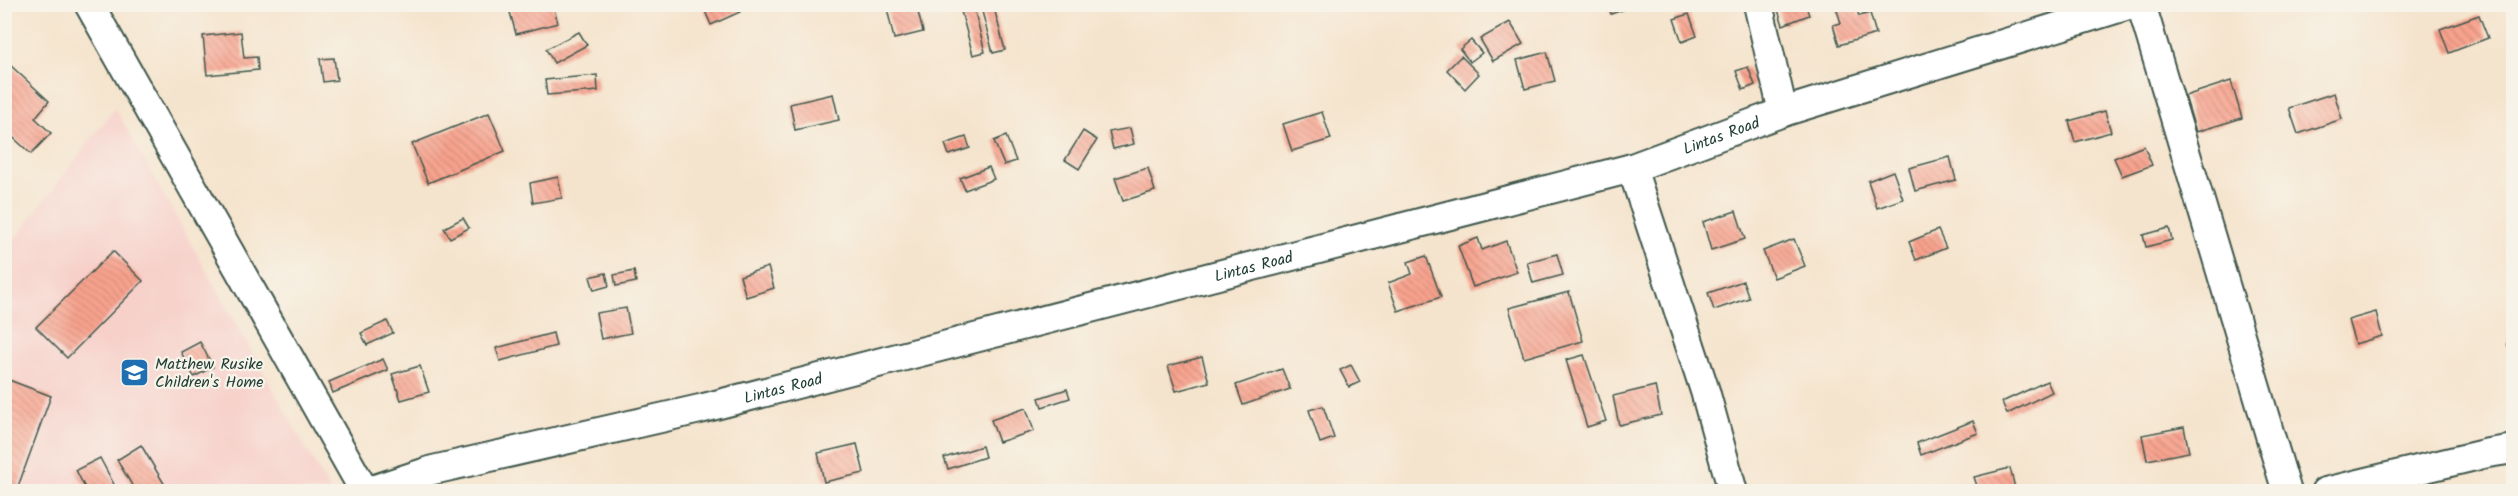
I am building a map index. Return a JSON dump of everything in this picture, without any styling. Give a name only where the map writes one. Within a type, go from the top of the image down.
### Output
[{"type":"street","points":[[88,4],[366,492]]},
{"type":"street","points":[[1758,4],[1783,112]]},
{"type":"street","name":"Lintas Road","points":[[366,492],[433,470],[700,409],[1632,168],[1783,112],[2132,4]]},
{"type":"street","points":[[2141,4],[2287,492]]},
{"type":"street","points":[[1632,168],[1706,391],[1734,492]]},
{"type":"street","points":[[2325,492],[2488,453],[2514,449]]},
{"type":"shaded area","name":"Matthew Rusike Children's Home","points":[[115,108],[330,491],[5,491],[4,253]]},
{"type":"building","points":[[702,4],[736,4],[740,12],[711,25]]},
{"type":"building","points":[[886,4],[916,4],[923,32],[894,39]]},
{"type":"building","points":[[959,4],[973,4],[985,52],[973,55]]},
{"type":"building","points":[[980,4],[993,4],[1005,50],[993,53]]},
{"type":"building","points":[[1608,4],[1637,4],[1637,5],[1611,14]]},
{"type":"building","points":[[1776,4],[1805,4],[1809,15],[1783,25]]},
{"type":"building","points":[[1835,4],[1855,4],[1859,16],[1870,13],[1876,34],[1839,45],[1833,25],[1841,23]]},
{"type":"building","points":[[508,5],[553,5],[558,23],[516,34]]},
{"type":"building","points":[[1689,14],[1697,36],[1682,42],[1674,19]]},
{"type":"building","points":[[2479,15],[2488,38],[2449,53],[2440,29]]},
{"type":"building","points":[[1510,22],[1523,44],[1493,61],[1480,39]]},
{"type":"building","points":[[241,32],[244,58],[257,57],[258,70],[207,75],[203,36]]},
{"type":"building","points":[[579,32],[587,45],[554,63],[546,49]]},
{"type":"building","points":[[1471,40],[1482,53],[1470,62],[1460,49]]},
{"type":"building","points":[[1547,52],[1555,81],[1525,89],[1517,60]]},
{"type":"building","points":[[1461,56],[1479,74],[1465,89],[1447,70]]},
{"type":"building","points":[[334,58],[337,80],[323,82],[320,59]]},
{"type":"building","points":[[9,64],[49,101],[35,118],[51,133],[31,154],[4,129],[4,69]]},
{"type":"building","points":[[1748,67],[1755,85],[1743,90],[1736,71]]},
{"type":"building","points":[[597,75],[598,91],[547,95],[545,80]]},
{"type":"building","points":[[2231,81],[2242,118],[2196,132],[2185,96]]},
{"type":"building","points":[[2334,93],[2342,119],[2298,134],[2289,108]]},
{"type":"building","points":[[833,94],[839,120],[795,130],[790,104]]},
{"type":"building","points":[[2105,111],[2111,132],[2075,142],[2069,121]]},
{"type":"building","points":[[1322,112],[1331,139],[1292,151],[1283,124]]},
{"type":"building","points":[[489,113],[505,151],[428,183],[412,144]]},
{"type":"building","points":[[1130,128],[1134,144],[1113,149],[1109,132]]},
{"type":"building","points":[[1083,131],[1097,140],[1079,169],[1065,160]]},
{"type":"building","points":[[1006,136],[1016,161],[1004,165],[994,141]]},
{"type":"building","points":[[966,137],[970,148],[949,155],[945,144]]},
{"type":"building","points":[[2144,146],[2152,165],[2122,176],[2114,158]]},
{"type":"building","points":[[1950,157],[1956,180],[1915,191],[1909,168]]},
{"type":"building","points":[[989,167],[994,179],[965,190],[960,178]]},
{"type":"building","points":[[1148,168],[1155,191],[1123,201],[1115,178]]},
{"type":"building","points":[[1893,171],[1903,199],[1877,208],[1868,181]]},
{"type":"building","points":[[558,177],[562,198],[533,203],[530,183]]},
{"type":"building","points":[[1736,211],[1745,239],[1711,250],[1703,222]]},
{"type":"building","points":[[463,218],[469,228],[450,238],[444,228]]},
{"type":"building","points":[[2169,228],[2172,240],[2146,247],[2143,235]]},
{"type":"building","points":[[1938,230],[1946,248],[1916,260],[1909,242]]},
{"type":"building","points":[[1478,238],[1482,250],[1506,241],[1517,272],[1473,287],[1458,246]]},
{"type":"building","points":[[1794,239],[1805,266],[1774,278],[1763,251]]},
{"type":"building","points":[[113,251],[143,281],[67,358],[36,327]]},
{"type":"building","points":[[1557,254],[1563,275],[1533,283],[1527,262]]},
{"type":"building","points":[[1426,256],[1441,297],[1398,311],[1388,283],[1412,274],[1408,262]]},
{"type":"building","points":[[768,267],[774,288],[746,297],[740,276]]},
{"type":"building","points":[[634,271],[636,282],[616,286],[614,275]]},
{"type":"building","points":[[606,273],[609,286],[594,290],[590,277]]},
{"type":"building","points":[[1743,281],[1749,298],[1714,310],[1708,293]]},
{"type":"building","points":[[1569,292],[1583,341],[1524,358],[1509,308]]},
{"type":"building","points":[[626,308],[631,333],[601,339],[596,313]]},
{"type":"building","points":[[2376,312],[2382,336],[2355,344],[2348,320]]},
{"type":"building","points":[[387,321],[393,333],[367,345],[361,333]]},
{"type":"building","points":[[553,333],[556,346],[500,361],[496,348]]},
{"type":"building","points":[[2514,340],[2514,361],[2513,361],[2507,343]]},
{"type":"building","points":[[200,342],[213,367],[194,377],[181,352]]},
{"type":"building","points":[[1584,355],[1606,421],[1587,427],[1566,360]]},
{"type":"building","points":[[1202,357],[1209,382],[1176,391],[1168,366]]},
{"type":"building","points":[[383,359],[388,370],[333,393],[329,382]]},
{"type":"building","points":[[1351,365],[1360,382],[1349,387],[1340,370]]},
{"type":"building","points":[[420,366],[429,392],[401,400],[392,374]]},
{"type":"building","points":[[1282,369],[1290,389],[1243,405],[1236,385]]},
{"type":"building","points":[[9,380],[51,396],[16,492],[4,492],[4,391]]},
{"type":"building","points":[[2047,381],[2052,392],[2007,414],[2002,402]]},
{"type":"building","points":[[1655,386],[1661,415],[1619,425],[1613,396]]},
{"type":"building","points":[[1067,389],[1070,398],[1042,407],[1039,398]]},
{"type":"building","points":[[1323,406],[1334,438],[1320,443],[1309,410]]},
{"type":"building","points":[[1026,408],[1034,431],[999,442],[991,420]]},
{"type":"building","points":[[1973,421],[1978,433],[1921,455],[1917,443]]},
{"type":"building","points":[[2184,427],[2189,452],[2147,460],[2142,435]]},
{"type":"building","points":[[857,444],[864,473],[824,482],[818,453]]},
{"type":"building","points":[[141,445],[169,492],[136,492],[117,460]]},
{"type":"building","points":[[982,446],[985,457],[948,469],[944,458]]},
{"type":"building","points":[[100,458],[118,492],[87,492],[76,470]]},
{"type":"building","points":[[2010,468],[2016,492],[1979,492],[1974,477]]},
{"type":"place","name":"Matthew Rusike Children's Home","points":[[134,372]]}]
